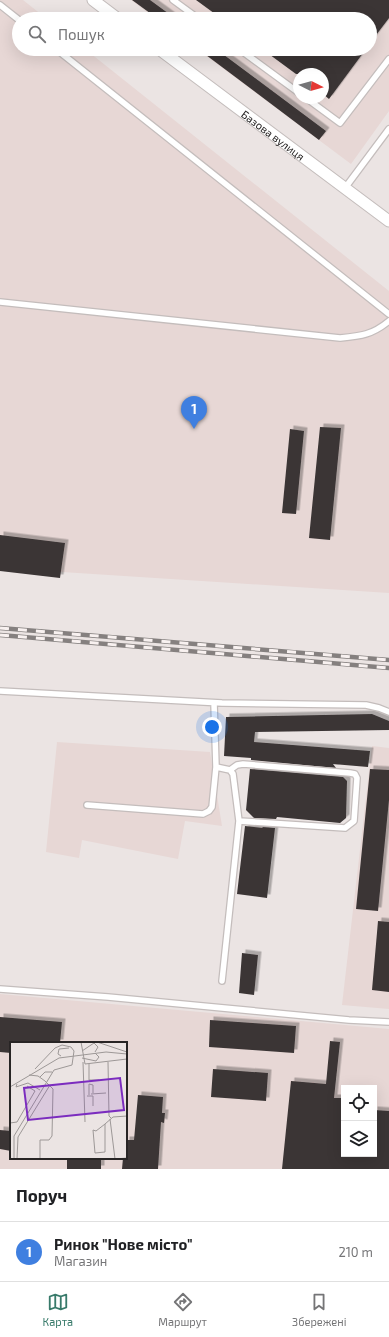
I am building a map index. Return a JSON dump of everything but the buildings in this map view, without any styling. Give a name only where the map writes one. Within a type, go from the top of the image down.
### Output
[{"type":"street","points":[[93,0],[109,12]]},
{"type":"street","name":"Базова вулиця","points":[[167,56],[389,221]]},
{"type":"lane","points":[[173,0],[189,12]]},
{"type":"lane","points":[[0,5],[12,14]]},
{"type":"lane","points":[[65,56],[389,314]]},
{"type":"lane","points":[[249,56],[293,89]]},
{"type":"lane","points":[[314,104],[340,123],[389,59]]},
{"type":"lane","points":[[345,188],[389,129]]},
{"type":"lane","points":[[0,302],[340,338],[362,336],[378,329],[389,321]]},
{"type":"lane","points":[[0,691],[214,703],[366,705],[389,712]]},
{"type":"lane","points":[[87,805],[203,814],[209,811],[212,807],[216,767],[214,703]]},
{"type":"lane","points":[[216,767],[230,770],[243,764],[350,773],[355,774],[357,778],[354,821],[345,828],[239,821]]},
{"type":"lane","points":[[222,981],[239,821],[233,774],[230,770]]},
{"type":"lane","points":[[0,989],[108,997],[348,1020],[389,1022]]},
{"type":"shaded area","points":[[0,0],[23,0],[38,12],[12,12],[12,56],[94,56],[389,291],[389,593],[0,568]]},
{"type":"shaded area","points":[[131,0],[389,0],[389,111],[351,164],[206,56],[377,56],[377,12],[147,12]]},
{"type":"shaded area","points":[[57,742],[210,752],[222,826],[185,821],[178,859],[82,840],[79,858],[46,852]]},
{"type":"shaded area","points":[[372,746],[389,748],[389,1009],[342,1005]]},
{"type":"shaded area","points":[[0,994],[389,1029],[389,1169],[0,1169]]},
{"type":"railway","points":[[0,628],[389,660]]},
{"type":"railway","points":[[0,635],[389,668]]},
{"type":"place","name":"Ринок \"Нове місто\"","points":[[194,429]]}]
